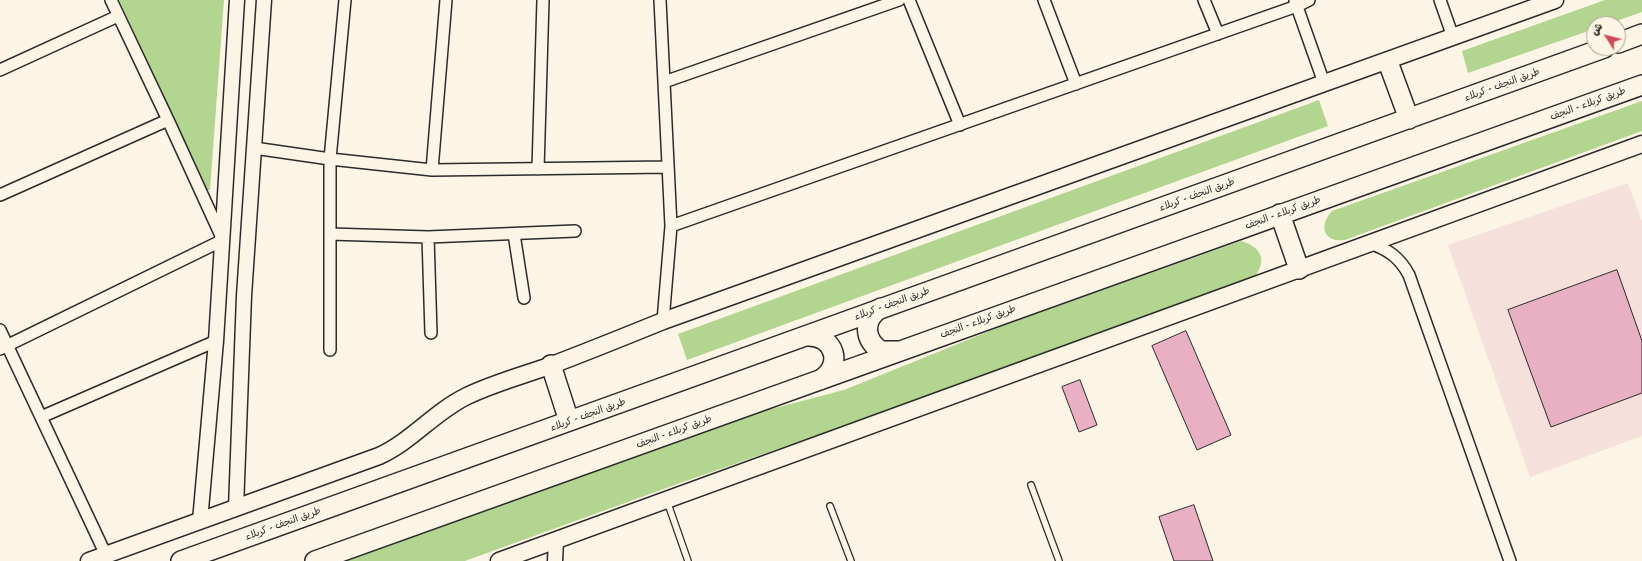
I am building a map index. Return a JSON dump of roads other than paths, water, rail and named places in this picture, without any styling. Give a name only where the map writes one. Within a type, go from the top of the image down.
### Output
[{"type":"highway","points":[[1626,40],[1642,34]]},
{"type":"highway","name":"طريق النجف - كربلاء","points":[[180,561],[1586,55]]},
{"type":"highway","points":[[1388,62],[1409,119]]},
{"type":"highway","name":"طريق كربلاء - النجف","points":[[315,561],[1642,85]]},
{"type":"highway","points":[[1280,214],[1299,269]]},
{"type":"highway","points":[[882,307],[870,317],[867,333],[874,346],[881,350],[897,351]]},
{"type":"highway","points":[[807,336],[820,337],[826,341],[833,352],[833,365],[826,376],[820,380]]},
{"type":"highway","points":[[551,365],[570,421]]},
{"type":"main road","points":[[89,561],[379,456],[394,449],[435,415],[451,404],[508,380],[551,365],[663,321],[1324,83],[1388,62],[1554,0]]},
{"type":"main road","points":[[499,561],[525,556],[556,541],[1368,243],[1640,146]]},
{"type":"street","points":[[111,0],[223,240]]},
{"type":"street","points":[[200,521],[216,341],[237,0]]},
{"type":"street","points":[[236,508],[244,296],[264,0]]},
{"type":"street","points":[[330,350],[330,159],[345,0]]},
{"type":"street","points":[[432,170],[446,0]]},
{"type":"street","points":[[538,169],[543,0]]},
{"type":"street","points":[[660,0],[671,226],[663,321]]},
{"type":"street","points":[[664,82],[899,0]]},
{"type":"street","points":[[909,0],[960,125]]},
{"type":"street","points":[[1044,0],[1076,84]]},
{"type":"street","points":[[1204,0],[1218,34]]},
{"type":"street","points":[[671,226],[1218,34],[1296,3],[1309,0]]},
{"type":"street","points":[[1440,0],[1453,37]]},
{"type":"street","points":[[1296,3],[1324,83]]},
{"type":"street","points":[[0,70],[118,16]]},
{"type":"street","points":[[0,195],[168,120]]},
{"type":"street","points":[[254,148],[330,159],[432,170],[668,167]]},
{"type":"street","points":[[330,234],[428,237],[575,231]]},
{"type":"street","points":[[514,234],[524,298]]},
{"type":"street","points":[[428,237],[432,333]]},
{"type":"street","points":[[4,348],[223,240]]},
{"type":"street","points":[[1368,243],[1388,251],[1404,266],[1410,275],[1510,561]]},
{"type":"street","points":[[0,330],[4,348],[41,417],[106,555]]},
{"type":"street","points":[[41,417],[216,341]]},
{"type":"street","points":[[555,561],[556,541]]},
{"type":"lane","points":[[1031,485],[1059,561]]},
{"type":"lane","points":[[667,501],[688,561]]},
{"type":"lane","points":[[830,506],[851,561]]}]
